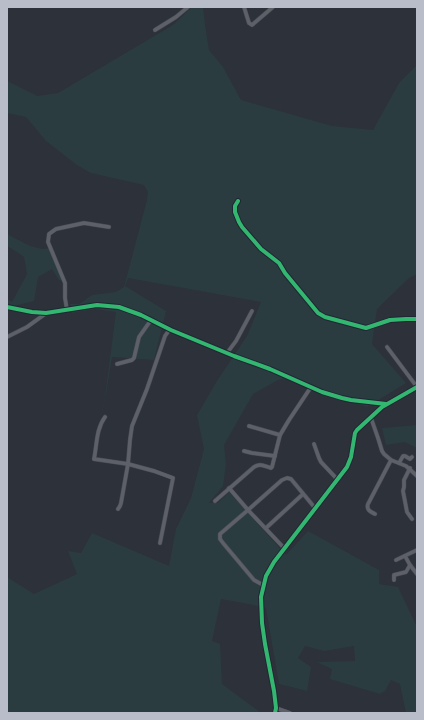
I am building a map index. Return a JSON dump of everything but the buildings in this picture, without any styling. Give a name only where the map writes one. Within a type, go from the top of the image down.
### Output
[{"type":"street","points":[[155,30],[176,17],[188,7]]},
{"type":"street","points":[[244,7],[249,23],[252,25],[273,7]]},
{"type":"street","points":[[238,201],[235,206],[235,212],[242,227],[261,249],[280,263],[285,273],[318,313],[325,317],[366,328],[390,320],[417,319]]},
{"type":"street","points":[[67,310],[65,298],[66,283],[48,242],[49,234],[56,229],[84,223],[109,227]]},
{"type":"street","points":[[7,306],[32,312],[46,313],[97,305],[113,306],[151,320],[322,392],[342,398],[386,404]]},
{"type":"street","points":[[228,353],[252,311]]},
{"type":"street","points":[[7,337],[27,327],[46,313]]},
{"type":"street","points":[[116,364],[132,360],[134,358],[139,337],[151,320]]},
{"type":"street","points":[[118,509],[121,503],[128,464],[132,426],[149,385],[165,336],[170,329]]},
{"type":"street","points":[[275,713],[276,708],[274,691],[262,623],[261,597],[263,585],[268,571],[274,562],[349,463],[355,433],[357,430],[386,404],[417,387],[387,347]]},
{"type":"street","points":[[215,501],[254,467],[261,465],[272,467],[280,436],[311,387]]},
{"type":"street","points":[[105,417],[99,428],[94,459],[128,464],[173,478],[160,543]]},
{"type":"street","points":[[371,418],[384,454],[392,460],[410,468],[417,476]]},
{"type":"street","points":[[249,426],[280,436]]},
{"type":"street","points":[[314,444],[318,458],[337,479]]},
{"type":"street","points":[[244,451],[275,456]]},
{"type":"street","points":[[399,463],[403,456],[410,459],[412,457]]},
{"type":"street","points":[[375,514],[367,507],[392,460]]},
{"type":"street","points":[[410,468],[404,480],[403,491],[407,512],[412,520]]},
{"type":"street","points":[[263,585],[254,580],[220,539],[220,534],[282,480],[287,478],[291,479],[315,508]]},
{"type":"street","points":[[229,488],[284,548]]},
{"type":"street","points":[[266,528],[303,494]]},
{"type":"street","points":[[396,560],[417,550]]},
{"type":"street","points":[[405,556],[417,574]]},
{"type":"street","points":[[394,580],[394,575],[406,572],[410,565]]},
{"type":"street","points":[[276,708],[290,713]]},
{"type":"shaded area","points":[[192,7],[203,7],[209,50],[223,67],[241,100],[332,126],[373,130],[399,83],[417,65],[417,274],[409,278],[377,309],[372,344],[406,383],[367,407],[290,377],[278,380],[253,394],[224,445],[226,464],[223,486],[209,503],[218,503],[229,492],[286,555],[308,531],[379,570],[379,584],[398,587],[417,627],[417,713],[406,713],[400,684],[391,680],[385,691],[380,694],[330,679],[332,669],[317,662],[355,661],[354,646],[324,651],[305,646],[298,658],[311,667],[307,691],[279,684],[266,608],[221,599],[212,641],[220,644],[222,684],[261,713],[7,713],[7,577],[34,594],[77,574],[68,551],[81,553],[92,533],[169,566],[176,529],[191,498],[204,449],[197,415],[217,381],[247,336],[261,302],[128,278],[125,286],[166,311],[154,360],[112,357],[106,394],[95,447],[105,397],[116,312],[95,309],[72,313],[70,304],[79,304],[92,295],[116,292],[124,287],[148,192],[144,185],[91,173],[77,165],[46,141],[26,117],[7,113],[7,81],[37,96],[58,93],[173,25]]},
{"type":"shaded area","points":[[7,234],[30,246],[42,249],[52,248],[66,282],[59,280],[52,269],[38,277],[34,301],[14,306],[7,303],[7,299],[12,302],[27,274],[24,257],[7,246]]},
{"type":"shaded area","points":[[417,425],[417,448],[405,442],[386,445],[382,428]]},
{"type":"cycle path","points":[[238,201],[235,206],[235,212],[242,227],[261,249],[279,263],[285,273],[318,313],[325,317],[366,328],[390,320],[417,319]]},
{"type":"cycle path","points":[[7,307],[46,313],[97,305],[119,307],[322,392],[351,400],[386,404]]},
{"type":"cycle path","points":[[275,713],[276,708],[274,691],[262,623],[261,597],[266,576],[274,562],[347,467],[351,457],[355,433],[357,430],[382,407],[417,387]]}]
